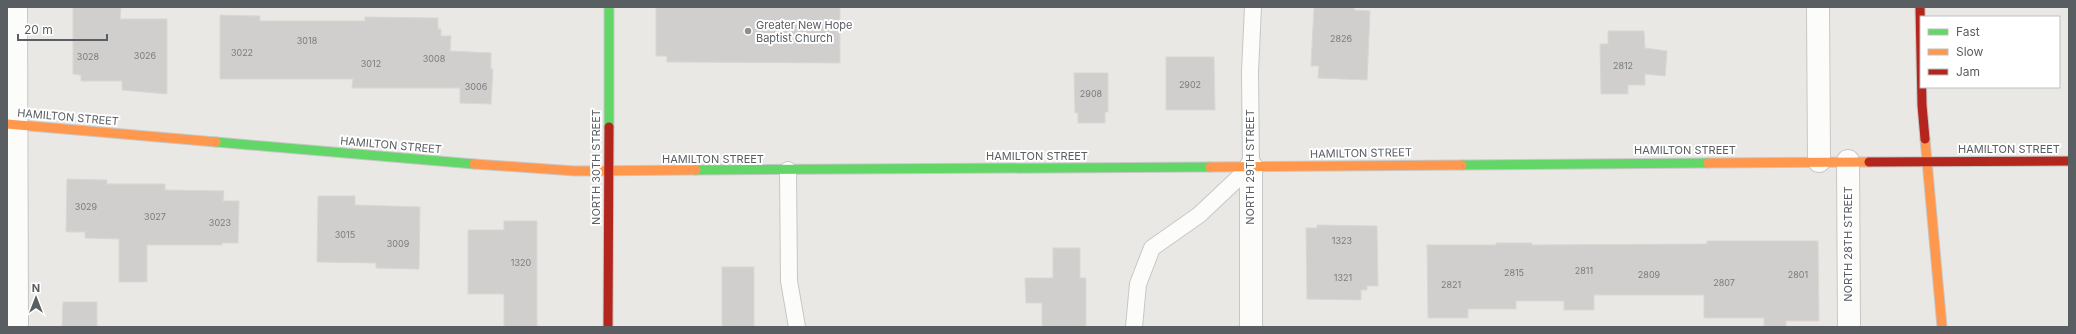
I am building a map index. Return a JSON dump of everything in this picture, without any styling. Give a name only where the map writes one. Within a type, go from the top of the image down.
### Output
[{"type":"main road","name":"NORTH 30TH STREET","points":[[608,327],[609,7]]},
{"type":"main road","points":[[1921,88],[1942,327]]},
{"type":"main road","name":"HAMILTON STREET","points":[[11,124],[539,170],[608,172],[1819,161],[2069,161]]},
{"type":"street","points":[[16,7],[11,124],[18,327]]},
{"type":"street","points":[[1818,7],[1819,161]]},
{"type":"street","name":"NORTH 28TH STREET","points":[[1848,161],[1849,327]]},
{"type":"street","name":"NORTH 29TH STREET","points":[[1251,166],[1251,327]]},
{"type":"lane","name":"NORTH 29TH STREET","points":[[1251,166],[1250,72],[1253,7]]},
{"type":"lane","points":[[1134,327],[1138,284],[1152,248],[1199,214],[1251,166]]},
{"type":"lane","points":[[788,170],[789,280],[797,327]]},
{"type":"building","points":[[73,7],[121,7],[120,19],[167,19],[167,94],[122,90],[122,81],[81,81],[81,75],[73,74]]},
{"type":"building","name":"Greater New Hope Baptist Church","points":[[656,7],[840,7],[840,63],[667,62],[667,56],[656,56]]},
{"type":"building","points":[[1314,7],[1354,7],[1354,10],[1370,11],[1367,80],[1318,78],[1319,66],[1311,66]]},
{"type":"building","points":[[220,15],[260,16],[260,21],[365,21],[365,17],[438,18],[438,29],[441,29],[441,36],[451,36],[450,51],[491,53],[491,69],[493,69],[491,104],[460,103],[460,88],[352,88],[353,79],[220,79]]},
{"type":"building","points":[[1608,31],[1644,31],[1645,48],[1667,51],[1665,76],[1645,74],[1645,85],[1628,85],[1628,94],[1601,94],[1600,44],[1608,44]]},
{"type":"building","points":[[1166,57],[1214,57],[1215,110],[1166,110]]},
{"type":"building","points":[[1074,73],[1108,73],[1108,112],[1105,112],[1105,123],[1078,123],[1078,113],[1075,113]]},
{"type":"building","points":[[67,179],[107,180],[107,184],[165,184],[165,190],[224,191],[223,201],[239,201],[238,243],[222,243],[222,245],[147,245],[147,282],[119,282],[119,239],[85,238],[85,232],[66,232]]},
{"type":"building","points":[[318,196],[355,196],[355,205],[420,207],[419,269],[376,268],[376,263],[317,262]]},
{"type":"building","points":[[504,221],[537,221],[537,327],[504,327],[504,294],[468,294],[468,230],[504,230]]},
{"type":"building","points":[[1317,225],[1377,226],[1378,286],[1367,286],[1367,290],[1361,290],[1361,300],[1307,299],[1306,228],[1317,228]]},
{"type":"building","points":[[1707,241],[1818,241],[1819,321],[1786,321],[1786,327],[1764,327],[1764,318],[1704,318],[1704,295],[1594,295],[1594,310],[1564,310],[1564,301],[1516,301],[1516,309],[1468,309],[1468,318],[1428,318],[1427,245],[1496,245],[1496,243],[1532,243],[1532,245],[1707,244]]},
{"type":"building","points":[[1053,248],[1080,248],[1080,278],[1086,278],[1086,327],[1042,327],[1042,303],[1026,303],[1025,278],[1053,278]]},
{"type":"building","points":[[722,267],[754,267],[754,327],[722,327]]},
{"type":"building","points":[[63,302],[97,302],[97,327],[62,327]]},
{"type":"traffic: fast","points":[[609,7],[609,127]]},
{"type":"traffic: fast","points":[[216,142],[474,164]]},
{"type":"traffic: fast","points":[[1462,165],[1708,163]]},
{"type":"traffic: fast","points":[[696,170],[1210,167]]},
{"type":"traffic: slow","points":[[7,124],[216,142]]},
{"type":"traffic: slow","points":[[1925,139],[1942,327]]},
{"type":"traffic: slow","points":[[1708,163],[1869,162]]},
{"type":"traffic: slow","points":[[474,164],[575,171],[696,170]]},
{"type":"traffic: slow","points":[[1210,167],[1462,165]]},
{"type":"traffic: jam","points":[[1920,7],[1920,16]]},
{"type":"traffic: jam","points":[[1922,88],[1925,139]]},
{"type":"traffic: jam","points":[[608,327],[609,127]]},
{"type":"traffic: jam","points":[[1869,162],[2069,161]]},
{"type":"place","name":"Greater New Hope Baptist Church","points":[[748,31]]}]
